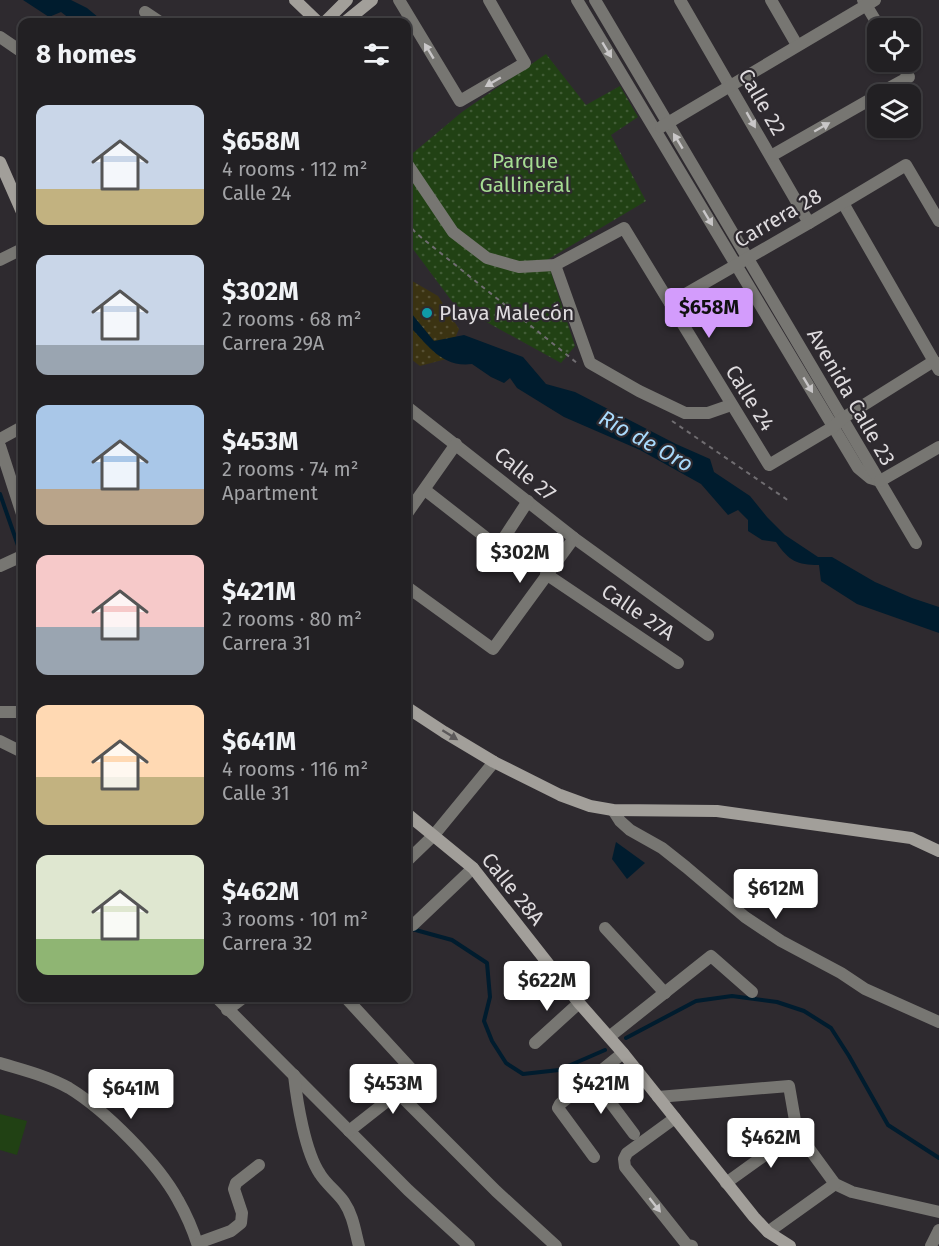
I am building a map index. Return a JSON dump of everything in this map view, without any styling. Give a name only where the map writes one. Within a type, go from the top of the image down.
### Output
[{"type":"street","points":[[296,0],[314,18]]},
{"type":"street","points":[[329,18],[347,0]]},
{"type":"street","points":[[350,18],[372,0]]},
{"type":"street","points":[[399,0],[410,18]]},
{"type":"street","points":[[411,20],[460,101],[525,63],[489,0]]},
{"type":"street","name":"Avenida Calle 23","points":[[578,0],[858,468],[870,478],[880,481]]},
{"type":"street","name":"Avenida Calle 23","points":[[595,0],[880,481]]},
{"type":"street","name":"Calle 22","points":[[680,0],[809,223]]},
{"type":"street","points":[[771,0],[797,45]]},
{"type":"street","points":[[656,130],[868,2],[875,18]]},
{"type":"street","points":[[145,12],[154,18]]},
{"type":"street","points":[[0,37],[18,49]]},
{"type":"street","points":[[897,84],[909,77],[906,72]]},
{"type":"street","points":[[771,156],[867,101]]},
{"type":"street","points":[[0,162],[18,203]]},
{"type":"street","name":"Carrera 28","points":[[670,303],[906,165],[939,221]]},
{"type":"street","points":[[411,169],[453,232],[487,258],[519,267],[555,265],[590,363],[639,391],[685,413],[708,413],[731,405]]},
{"type":"street","points":[[833,427],[843,418],[937,366],[843,203]]},
{"type":"street","name":"Calle 24","points":[[555,265],[624,228],[769,465],[833,427]]},
{"type":"street","points":[[0,260],[18,251]]},
{"type":"street","name":"Calle 27","points":[[411,410],[574,538],[708,635]]},
{"type":"street","points":[[0,439],[18,429]]},
{"type":"street","points":[[411,508],[456,444]]},
{"type":"street","points":[[0,446],[18,502]]},
{"type":"street","points":[[916,543],[880,481],[939,447]]},
{"type":"street","points":[[425,490],[498,547],[528,501]]},
{"type":"street","points":[[411,590],[493,649],[574,538]]},
{"type":"street","name":"Calle 27A","points":[[546,574],[678,663]]},
{"type":"street","points":[[411,710],[494,762],[560,795],[590,806],[613,810],[717,811],[911,838],[939,851]]},
{"type":"street","points":[[0,712],[18,712]]},
{"type":"street","points":[[0,741],[18,750]]},
{"type":"street","points":[[411,857],[434,835],[494,762]]},
{"type":"street","points":[[613,810],[630,830],[662,848],[745,918],[842,973],[865,989],[939,1022]]},
{"type":"street","name":"Calle 28A","points":[[411,817],[472,868],[726,1183],[768,1232],[790,1246]]},
{"type":"street","points":[[411,923],[472,868]]},
{"type":"street","points":[[605,928],[665,993]]},
{"type":"street","points":[[609,1037],[711,956],[752,992]]},
{"type":"street","points":[[221,1002],[408,1190],[469,1246]]},
{"type":"street","points":[[228,1010],[238,1002]]},
{"type":"street","points":[[349,1131],[410,1083],[415,1073],[350,1002]]},
{"type":"street","points":[[535,1043],[579,1003]]},
{"type":"street","points":[[594,1156],[558,1108],[623,1053]]},
{"type":"street","points":[[0,1063],[43,1076],[69,1088],[106,1117],[162,1176],[178,1198],[198,1245],[231,1231],[241,1223],[242,1213],[234,1189],[236,1183],[258,1165]]},
{"type":"street","points":[[294,1076],[297,1108],[312,1156],[319,1173],[345,1203],[352,1218],[359,1246]]},
{"type":"street","points":[[592,1078],[634,1134]]},
{"type":"street","points":[[658,1096],[789,1086],[797,1131],[835,1184],[852,1192],[939,1212]]},
{"type":"street","points":[[397,1092],[496,1191],[556,1246]]},
{"type":"street","points":[[675,1118],[627,1153],[624,1159],[625,1167],[687,1245],[692,1246]]},
{"type":"street","points":[[726,1183],[797,1131]]},
{"type":"street","points":[[768,1232],[835,1184]]},
{"type":"street","points":[[931,1246],[939,1230]]},
{"type":"green space","name":"Parque Gallineral","points":[[546,54],[586,105],[620,86],[638,117],[611,135],[646,201],[547,260],[575,346],[561,363],[454,304],[411,246],[411,155],[462,112]]},
{"type":"green space","points":[[0,1114],[27,1121],[17,1155],[0,1150]]},
{"type":"sand","name":"Playa Malecón","points":[[411,280],[438,296],[459,329],[446,359],[420,366],[411,359]]},
{"type":"water","points":[[23,0],[71,0],[87,8],[99,18],[69,18],[61,12],[49,17]]},
{"type":"water","name":"Río de Oro","points":[[411,313],[434,341],[464,335],[523,357],[546,384],[575,392],[710,459],[714,472],[750,496],[785,535],[818,557],[832,557],[875,582],[939,607],[939,633],[857,604],[821,581],[819,565],[794,561],[776,542],[762,540],[748,531],[748,520],[738,510],[728,515],[701,484],[640,450],[564,417],[517,388],[510,378],[504,383],[472,364],[451,362],[428,346],[411,328]]},
{"type":"water","points":[[616,842],[645,863],[627,879],[612,859]]},
{"type":"waterway","points":[[0,494],[18,545]]},
{"type":"waterway","points":[[412,929],[452,940],[487,963],[490,997],[484,1021],[492,1041],[506,1063],[523,1074],[559,1070],[605,1050]]},
{"type":"waterway","points":[[626,1038],[696,1001],[732,996],[777,1002],[804,1011],[831,1028],[888,1125],[939,1158]]},
{"type":"place","name":"Playa Malecón","points":[[427,313]]}]
